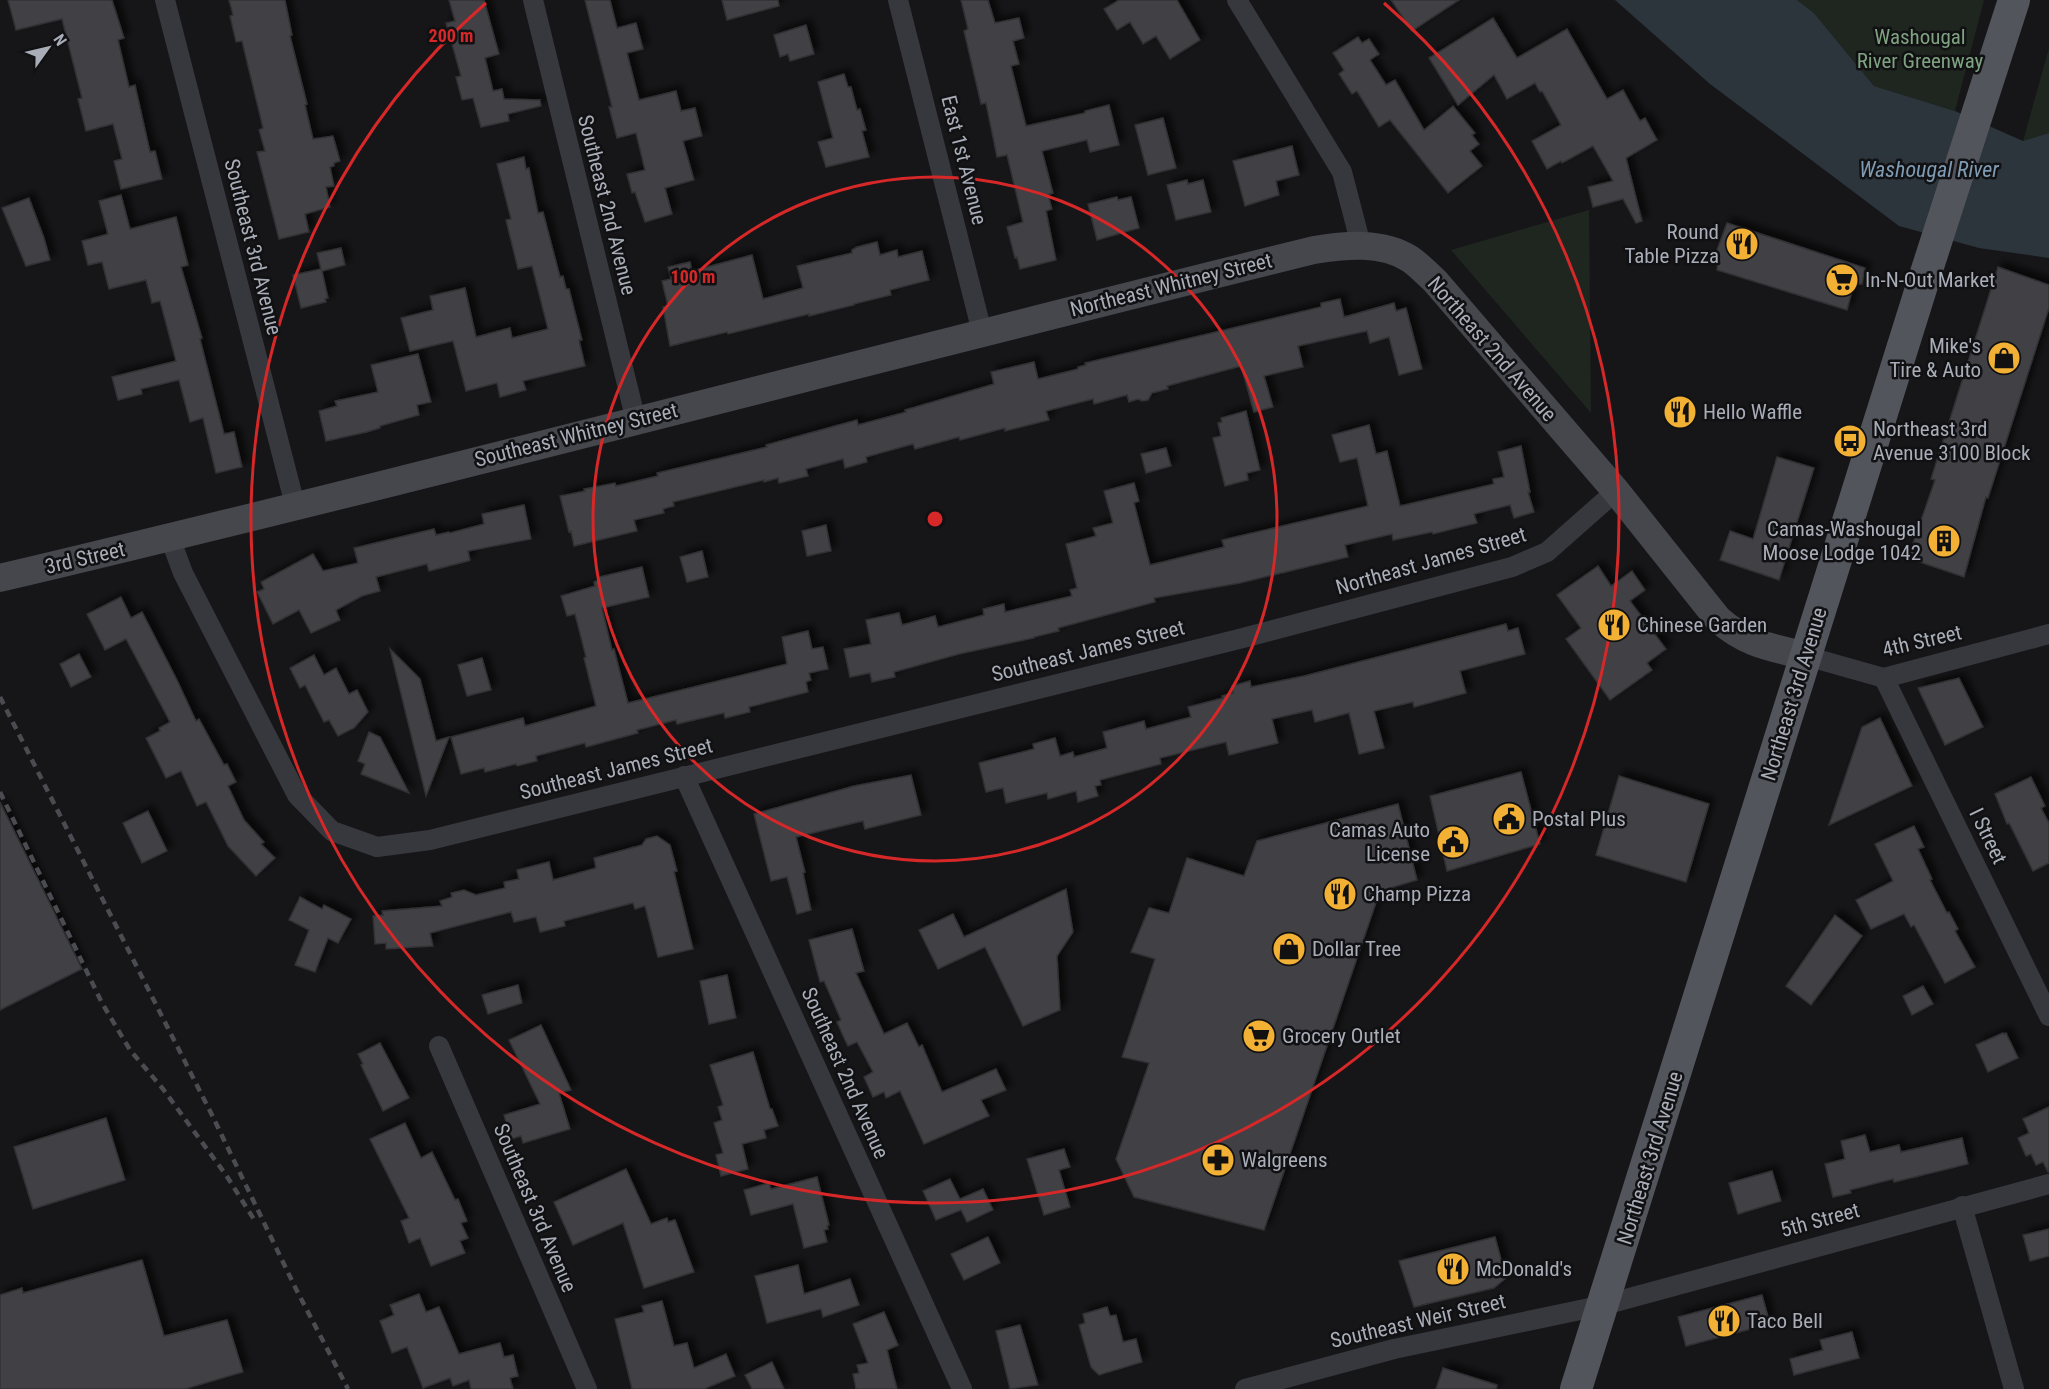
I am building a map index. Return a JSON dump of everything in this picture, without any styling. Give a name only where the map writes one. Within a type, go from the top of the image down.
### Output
[{"type":"main road","name":"Northeast 3rd Avenue","points":[[1576,1389],[1924,279],[2014,0]]},
{"type":"street","name":"Southeast 3rd Avenue","points":[[165,0],[295,505]]},
{"type":"street","name":"Southeast 2nd Avenue","points":[[532,0],[636,420]]},
{"type":"street","name":"East 1st Avenue","points":[[898,0],[982,332]]},
{"type":"street","points":[[1237,0],[1342,172],[1362,245]]},
{"type":"street","name":"Northeast Whitney Street","points":[[982,332],[1314,250],[1362,245]]},
{"type":"street","name":"Northeast 2nd Avenue","points":[[1362,245],[1385,249],[1410,258],[1435,281],[1616,491],[1700,598],[1733,632],[1756,644],[1806,656]]},
{"type":"street","name":"Southeast Whitney Street","points":[[170,538],[982,332]]},
{"type":"street","name":"Northeast James Street","points":[[1239,639],[1512,567],[1547,552],[1616,491]]},
{"type":"street","name":"Southeast James Street","points":[[170,538],[183,573],[297,795],[332,831],[377,847],[430,840],[1239,639]]},
{"type":"street","name":"3rd Street","points":[[0,578],[170,538]]},
{"type":"street","name":"4th Street","points":[[1806,656],[1884,678],[2049,634]]},
{"type":"street","name":"I Street","points":[[1884,678],[2049,1016]]},
{"type":"street","name":"Southeast 2nd Avenue","points":[[684,776],[962,1389]]},
{"type":"street","name":"Southeast 3rd Avenue","points":[[439,1046],[587,1389]]},
{"type":"street","name":"5th Street","points":[[1604,1305],[2049,1184]]},
{"type":"street","points":[[1962,1206],[2014,1389]]},
{"type":"street","name":"Southeast Weir Street","points":[[1245,1389],[1394,1349],[1604,1305]]},
{"type":"green space","name":"Washougal River Greenway","points":[[1797,0],[1984,0],[1955,111],[1874,86],[1814,13]]},
{"type":"green space","name":"Washougal River Greenway","points":[[2049,48],[2049,133],[2023,141]]},
{"type":"green space","points":[[1589,210],[1591,413],[1451,250]]},
{"type":"water","name":"Washougal River","points":[[1615,0],[1797,0],[1814,13],[1874,86],[1955,111],[2023,141],[2049,133],[2049,258],[1979,248],[1899,226],[1710,84]]},
{"type":"building","points":[[8,0],[112,0],[124,38],[118,40],[129,87],[135,85],[150,152],[155,151],[162,179],[121,189],[114,161],[122,159],[113,124],[86,131],[78,99],[82,98],[62,19],[16,30]]},
{"type":"building","points":[[229,0],[285,0],[292,35],[290,36],[313,139],[333,136],[340,161],[330,167],[334,186],[326,187],[330,207],[305,214],[309,232],[279,239],[257,152],[265,151],[259,130],[263,128],[242,41],[236,42]]},
{"type":"building","points":[[449,0],[484,0],[499,54],[485,58],[493,91],[502,89],[504,99],[540,100],[541,106],[508,114],[509,121],[481,127],[473,98],[462,100],[456,77],[461,76],[446,23],[455,21]]},
{"type":"building","points":[[585,0],[610,0],[617,28],[636,23],[643,49],[627,53],[639,100],[676,91],[681,111],[695,108],[702,136],[683,141],[694,180],[665,188],[672,214],[645,222],[635,192],[632,193],[627,174],[645,170],[636,133],[617,138],[609,107],[612,107]]},
{"type":"building","points":[[722,0],[778,0],[779,6],[727,20]]},
{"type":"building","points":[[961,0],[988,0],[995,23],[1019,18],[1024,38],[1013,41],[1019,64],[1011,66],[1026,126],[1085,113],[1085,111],[1109,105],[1119,145],[1090,152],[1087,140],[1042,151],[1053,193],[1048,195],[1052,209],[1046,211],[1056,260],[1020,269],[1017,257],[1015,258],[1007,227],[1023,222],[1007,155],[997,157],[986,103],[981,104],[964,31],[968,29]]},
{"type":"building","points":[[1119,0],[1177,0],[1200,40],[1170,59],[1156,36],[1143,44],[1130,22],[1117,30],[1104,9]]},
{"type":"building","points":[[1391,0],[1459,0],[1412,31]]},
{"type":"building","points":[[1493,18],[1517,58],[1567,29],[1607,99],[1623,90],[1640,121],[1645,118],[1657,140],[1626,158],[1642,221],[1636,223],[1623,199],[1593,207],[1588,187],[1613,181],[1593,146],[1547,169],[1532,141],[1561,125],[1535,83],[1507,99],[1494,75],[1458,105],[1429,58]]},
{"type":"building","points":[[806,25],[814,54],[790,61],[788,54],[780,57],[774,35]]},
{"type":"building","points":[[1358,37],[1362,43],[1369,39],[1379,54],[1370,60],[1386,85],[1395,80],[1424,130],[1453,106],[1475,133],[1472,135],[1479,144],[1470,151],[1482,166],[1448,193],[1390,120],[1379,127],[1357,91],[1352,94],[1339,74],[1344,70],[1333,53]]},
{"type":"building","points":[[844,74],[848,87],[851,87],[857,110],[860,109],[866,130],[862,131],[869,157],[826,167],[818,142],[833,138],[818,82]]},
{"type":"building","points":[[1163,118],[1176,168],[1148,175],[1135,125]]},
{"type":"building","points":[[1292,146],[1299,175],[1276,181],[1279,195],[1245,206],[1233,161]]},
{"type":"building","points":[[524,157],[526,169],[529,168],[538,213],[543,212],[560,277],[563,276],[566,289],[569,289],[582,340],[579,340],[585,366],[523,381],[526,390],[500,397],[497,383],[466,391],[453,341],[410,351],[401,318],[433,310],[430,296],[465,288],[476,337],[510,328],[512,338],[548,329],[532,266],[518,269],[506,220],[511,219],[497,164]]},
{"type":"building","points":[[1187,180],[1188,184],[1203,180],[1211,212],[1176,220],[1167,185]]},
{"type":"building","points":[[121,195],[130,229],[176,217],[188,265],[181,267],[202,338],[200,339],[224,434],[234,432],[242,467],[216,473],[203,418],[190,422],[179,380],[141,389],[142,394],[118,400],[112,377],[176,361],[160,301],[152,303],[146,280],[109,289],[102,262],[88,265],[82,241],[108,234],[99,201]]},
{"type":"building","points":[[1117,197],[1118,200],[1131,197],[1139,228],[1097,240],[1088,204]]},
{"type":"building","points":[[29,198],[50,260],[26,266],[2,208]]},
{"type":"building","points":[[1727,223],[1865,268],[1862,284],[1854,284],[1847,310],[1717,270],[1718,259],[1714,258]]},
{"type":"building","points":[[877,242],[880,255],[897,250],[898,257],[922,251],[929,280],[890,290],[891,295],[854,305],[670,346],[663,307],[668,306],[662,281],[671,279],[668,267],[690,262],[692,271],[752,255],[763,299],[803,288],[797,266],[852,253],[852,250],[857,247]]},
{"type":"building","points":[[341,248],[345,265],[322,271],[328,298],[325,299],[326,302],[301,308],[293,275],[321,269],[317,253]]},
{"type":"building","points":[[1998,267],[2049,285],[2049,308],[1988,498],[1986,497],[1964,577],[1908,558],[1935,480],[1931,479]]},
{"type":"building","points":[[1340,299],[1344,317],[1394,303],[1396,311],[1406,308],[1422,369],[1399,375],[1389,337],[1370,343],[1367,331],[1298,346],[1303,367],[1264,376],[1273,407],[1254,412],[1241,366],[1167,386],[1168,389],[1152,393],[1148,400],[1138,399],[1129,402],[1127,395],[1094,404],[1093,399],[1046,411],[1049,420],[1005,431],[1005,428],[960,440],[959,437],[915,449],[913,444],[866,457],[867,462],[845,468],[843,459],[806,469],[808,476],[779,483],[778,478],[764,482],[764,480],[673,502],[674,506],[663,509],[664,513],[634,520],[637,531],[574,546],[571,531],[569,532],[560,496],[585,491],[584,489],[615,483],[616,486],[658,476],[657,473],[767,447],[766,445],[857,420],[858,425],[906,412],[905,410],[994,384],[991,372],[1034,362],[1038,379],[1078,369],[1086,365],[1085,363],[1321,307],[1321,303]]},
{"type":"building","points":[[418,354],[431,402],[417,405],[419,415],[367,432],[326,441],[319,411],[337,406],[335,401],[378,392],[371,365]]},
{"type":"building","points":[[1246,411],[1260,470],[1247,473],[1248,480],[1225,486],[1213,438],[1221,436],[1218,423],[1222,422],[1221,418]]},
{"type":"building","points":[[1369,425],[1376,454],[1387,451],[1400,506],[1494,484],[1493,479],[1504,477],[1498,452],[1521,446],[1530,492],[1528,492],[1534,512],[1514,518],[1510,505],[1474,514],[1477,523],[1433,534],[1432,532],[1393,540],[1392,534],[1345,545],[1348,557],[1240,583],[1154,598],[1155,602],[1058,628],[1059,631],[894,672],[895,677],[872,682],[870,673],[850,677],[844,649],[871,644],[866,620],[899,613],[902,625],[935,616],[938,627],[984,615],[983,609],[1004,604],[1005,612],[1072,596],[1070,590],[1077,588],[1066,544],[1096,536],[1093,528],[1113,523],[1104,491],[1134,483],[1139,501],[1134,503],[1150,565],[1224,547],[1222,540],[1368,506],[1357,458],[1340,462],[1332,435]]},
{"type":"building","points":[[1166,448],[1171,466],[1146,473],[1141,454]]},
{"type":"building","points":[[1777,457],[1814,468],[1779,580],[1720,560],[1730,531],[1753,539]]},
{"type":"building","points":[[524,505],[531,539],[468,551],[470,560],[429,571],[427,564],[376,577],[380,591],[362,596],[336,610],[340,620],[311,633],[299,610],[273,624],[257,592],[264,589],[261,582],[313,554],[323,571],[358,563],[354,548],[434,529],[436,535],[450,533],[484,524],[482,514]]},
{"type":"building","points":[[826,525],[831,551],[807,556],[802,531]]},
{"type":"building","points":[[702,551],[708,577],[687,582],[680,557]]},
{"type":"building","points":[[1598,566],[1611,586],[1632,571],[1645,590],[1630,601],[1666,649],[1647,663],[1652,670],[1610,700],[1566,639],[1581,628],[1557,595]]},
{"type":"building","points":[[642,567],[649,597],[602,608],[628,703],[787,664],[782,637],[808,631],[812,649],[823,647],[828,669],[809,673],[811,680],[806,682],[808,692],[749,707],[750,712],[725,718],[724,713],[677,724],[676,720],[586,747],[585,743],[536,756],[537,761],[485,772],[484,768],[461,774],[451,737],[523,718],[525,726],[596,706],[575,614],[567,616],[561,596],[595,586],[594,582],[599,580],[599,577]]},
{"type":"building","points":[[121,597],[131,618],[142,612],[196,721],[199,719],[236,782],[228,786],[244,820],[264,842],[261,844],[275,858],[256,876],[228,846],[206,802],[197,806],[181,771],[166,778],[146,738],[160,731],[159,728],[170,722],[126,639],[105,650],[87,614]]},
{"type":"building","points":[[1506,624],[1508,631],[1518,628],[1525,654],[1460,671],[1466,693],[1414,707],[1413,702],[1374,711],[1384,748],[1359,754],[1349,713],[1315,722],[1312,710],[1272,719],[1278,743],[1229,755],[1226,742],[1160,758],[1161,764],[1100,780],[1101,785],[1095,786],[1098,796],[1078,802],[1076,791],[1048,799],[1047,793],[1006,803],[1003,788],[986,792],[979,763],[1034,749],[1033,744],[1055,738],[1060,756],[1073,752],[1074,757],[1107,748],[1103,732],[1144,721],[1146,729],[1191,717],[1188,707],[1223,698],[1222,696],[1233,693],[1232,686],[1250,681],[1251,687],[1304,676]]},
{"type":"building","points":[[390,649],[420,679],[436,741],[449,737],[426,796]]},
{"type":"building","points":[[79,654],[91,677],[71,687],[60,664]]},
{"type":"building","points":[[314,655],[324,675],[336,668],[349,694],[357,690],[368,712],[354,728],[338,736],[329,720],[324,722],[305,685],[300,688],[290,668]]},
{"type":"building","points":[[482,658],[491,690],[467,696],[458,665]]},
{"type":"building","points":[[1959,678],[1983,727],[1945,745],[1918,688]]},
{"type":"building","points":[[1880,718],[1912,786],[1829,825],[1862,727]]},
{"type":"building","points":[[369,732],[380,737],[409,793],[361,774],[365,764],[358,761]]},
{"type":"building","points":[[1521,772],[1540,844],[1447,871],[1430,796]]},
{"type":"building","points":[[911,775],[921,815],[865,829],[863,821],[796,837],[811,910],[797,914],[787,877],[771,881],[754,814],[854,786]]},
{"type":"building","points":[[1619,776],[1709,804],[1686,882],[1596,855]]},
{"type":"building","points":[[2031,777],[2045,806],[2041,808],[2049,823],[2049,863],[2033,871],[2009,823],[2007,824],[1995,794]]},
{"type":"building","points":[[0,802],[82,969],[0,1010]]},
{"type":"building","points":[[1398,804],[1417,880],[1380,891],[1264,1230],[1134,1197],[1116,1159],[1149,1063],[1122,1057],[1155,959],[1131,952],[1149,908],[1169,913],[1187,858],[1244,876],[1257,841]]},
{"type":"building","points":[[148,811],[167,851],[142,863],[123,823]]},
{"type":"building","points":[[1914,826],[1924,847],[1918,849],[1932,879],[1930,880],[1958,929],[1955,931],[1975,967],[1945,983],[1914,925],[1911,927],[1904,914],[1871,929],[1856,900],[1893,881],[1875,844]]},
{"type":"building","points":[[657,836],[670,845],[677,871],[674,872],[693,949],[658,957],[645,906],[635,909],[633,903],[564,921],[565,926],[540,932],[536,917],[514,922],[511,912],[430,933],[433,946],[386,949],[386,943],[375,944],[373,916],[383,915],[382,911],[442,906],[440,901],[452,897],[451,893],[464,890],[476,895],[505,888],[504,882],[519,879],[517,870],[549,862],[553,880],[596,868],[594,858],[642,845],[646,839]]},
{"type":"building","points":[[1066,889],[1073,932],[1057,956],[1060,1010],[1023,1026],[985,947],[938,969],[919,930],[953,914],[964,937]]},
{"type":"building","points":[[300,897],[322,909],[324,905],[351,919],[338,943],[328,938],[315,972],[295,965],[309,930],[289,920]]},
{"type":"building","points":[[1835,915],[1862,936],[1811,1005],[1786,986]]},
{"type":"building","points":[[852,929],[864,971],[856,973],[884,1034],[907,1023],[919,1047],[922,1045],[942,1092],[996,1069],[1006,1090],[981,1100],[989,1116],[924,1144],[900,1091],[886,1098],[884,1092],[873,1097],[864,1077],[873,1072],[857,1042],[848,1046],[844,1038],[837,1022],[841,1020],[824,981],[820,982],[809,940]]},
{"type":"building","points":[[727,975],[736,1018],[709,1024],[700,981]]},
{"type":"building","points":[[518,985],[522,1003],[488,1014],[482,995]]},
{"type":"building","points":[[1923,986],[1933,1004],[1912,1015],[1903,996]]},
{"type":"building","points":[[541,1025],[571,1090],[559,1093],[570,1129],[523,1143],[521,1136],[511,1139],[504,1115],[540,1104],[509,1040]]},
{"type":"building","points":[[2006,1033],[2018,1058],[1988,1072],[1976,1045]]},
{"type":"building","points":[[380,1043],[409,1098],[383,1111],[358,1054]]},
{"type":"building","points":[[753,1052],[770,1109],[772,1109],[778,1126],[764,1130],[766,1138],[742,1144],[748,1169],[721,1176],[716,1155],[723,1153],[714,1123],[722,1120],[718,1107],[723,1105],[710,1065]]},
{"type":"building","points":[[2049,1107],[2048,1172],[2043,1162],[2036,1165],[2031,1154],[2026,1156],[2018,1138],[2029,1133],[2023,1119]]},
{"type":"building","points":[[106,1118],[125,1180],[33,1209],[14,1147]]},
{"type":"building","points":[[405,1123],[421,1158],[432,1152],[455,1200],[458,1199],[467,1221],[461,1223],[468,1238],[460,1241],[465,1253],[431,1266],[420,1238],[409,1243],[401,1221],[409,1218],[370,1139]]},
{"type":"building","points":[[1865,1135],[1870,1152],[1899,1145],[1901,1152],[1962,1138],[1968,1164],[1894,1182],[1893,1179],[1850,1190],[1851,1193],[1833,1197],[1825,1164],[1845,1159],[1841,1141]]},
{"type":"building","points":[[1064,1149],[1070,1167],[1059,1170],[1070,1207],[1044,1215],[1027,1159]]},
{"type":"building","points":[[626,1169],[651,1224],[667,1218],[668,1222],[675,1220],[694,1272],[644,1288],[623,1223],[573,1245],[554,1202]]},
{"type":"building","points":[[1772,1171],[1781,1201],[1738,1214],[1729,1183]]},
{"type":"building","points":[[817,1177],[829,1225],[828,1229],[824,1230],[827,1242],[804,1248],[793,1204],[751,1215],[744,1190],[769,1183],[771,1189]]},
{"type":"building","points":[[950,1179],[960,1199],[983,1189],[993,1210],[967,1222],[961,1210],[936,1220],[923,1191]]},
{"type":"building","points":[[2049,1229],[2049,1256],[2030,1261],[2023,1235]]},
{"type":"building","points":[[988,1237],[1000,1263],[964,1280],[951,1254]]},
{"type":"building","name":"McDonald's","points":[[1495,1237],[1506,1278],[1494,1288],[1414,1307],[1399,1261]]},
{"type":"building","points":[[142,1260],[164,1336],[227,1320],[243,1372],[185,1389],[0,1389],[0,1295],[22,1288],[23,1293]]},
{"type":"building","points":[[798,1265],[804,1294],[850,1279],[859,1305],[823,1317],[821,1309],[767,1323],[755,1276]]},
{"type":"building","points":[[419,1294],[426,1312],[439,1307],[459,1354],[500,1343],[504,1357],[513,1355],[518,1376],[510,1378],[513,1389],[471,1389],[469,1380],[453,1386],[450,1378],[423,1388],[407,1347],[392,1353],[380,1321],[394,1315],[390,1305]]},
{"type":"building","name":"Taco Bell","points":[[1762,1295],[1770,1324],[1686,1346],[1678,1317]]},
{"type":"building","points":[[662,1301],[674,1346],[687,1343],[694,1368],[726,1354],[735,1376],[704,1389],[632,1389],[615,1319],[644,1312],[642,1306]]},
{"type":"building","points":[[1107,1307],[1110,1316],[1116,1315],[1123,1342],[1136,1339],[1142,1362],[1099,1375],[1091,1367],[1079,1325],[1085,1323],[1083,1314]]},
{"type":"building","points":[[884,1312],[898,1345],[887,1350],[897,1389],[856,1389],[853,1374],[859,1373],[857,1365],[868,1363],[853,1324]]},
{"type":"building","points":[[1020,1325],[1038,1385],[1010,1389],[996,1331]]},
{"type":"building","points":[[1852,1332],[1859,1358],[1794,1375],[1790,1359],[1823,1350],[1820,1340]]},
{"type":"building","points":[[772,1362],[784,1389],[752,1389],[745,1375]]},
{"type":"building","points":[[1443,1368],[1497,1385],[1496,1389],[1436,1389]]},
{"type":"railway","points":[[0,697],[348,1389]]},
{"type":"railway","points":[[0,792],[102,1003],[130,1050],[163,1089],[226,1175],[255,1221]]},
{"type":"place","name":"Round Table Pizza","points":[[1742,244]]},
{"type":"place","name":"In-N-Out Market","points":[[1842,280]]},
{"type":"place","name":"Mike's Tire & Auto","points":[[2004,358]]},
{"type":"place","name":"Hello Waffle","points":[[1680,412]]},
{"type":"place","name":"Northeast 3rd Avenue 3100 Block","points":[[1850,441]]},
{"type":"place","name":"Camas-Washougal Moose Lodge 1042","points":[[1944,541]]},
{"type":"place","name":"Chinese Garden","points":[[1614,625]]},
{"type":"place","name":"Postal Plus","points":[[1509,819]]},
{"type":"place","name":"Camas Auto License","points":[[1453,842]]},
{"type":"place","name":"Champ Pizza","points":[[1340,894]]},
{"type":"place","name":"Dollar Tree","points":[[1289,949]]},
{"type":"place","name":"Grocery Outlet","points":[[1259,1036]]},
{"type":"place","name":"Walgreens","points":[[1218,1160]]},
{"type":"place","name":"McDonald's","points":[[1453,1269]]},
{"type":"place","name":"Taco Bell","points":[[1724,1321]]}]
